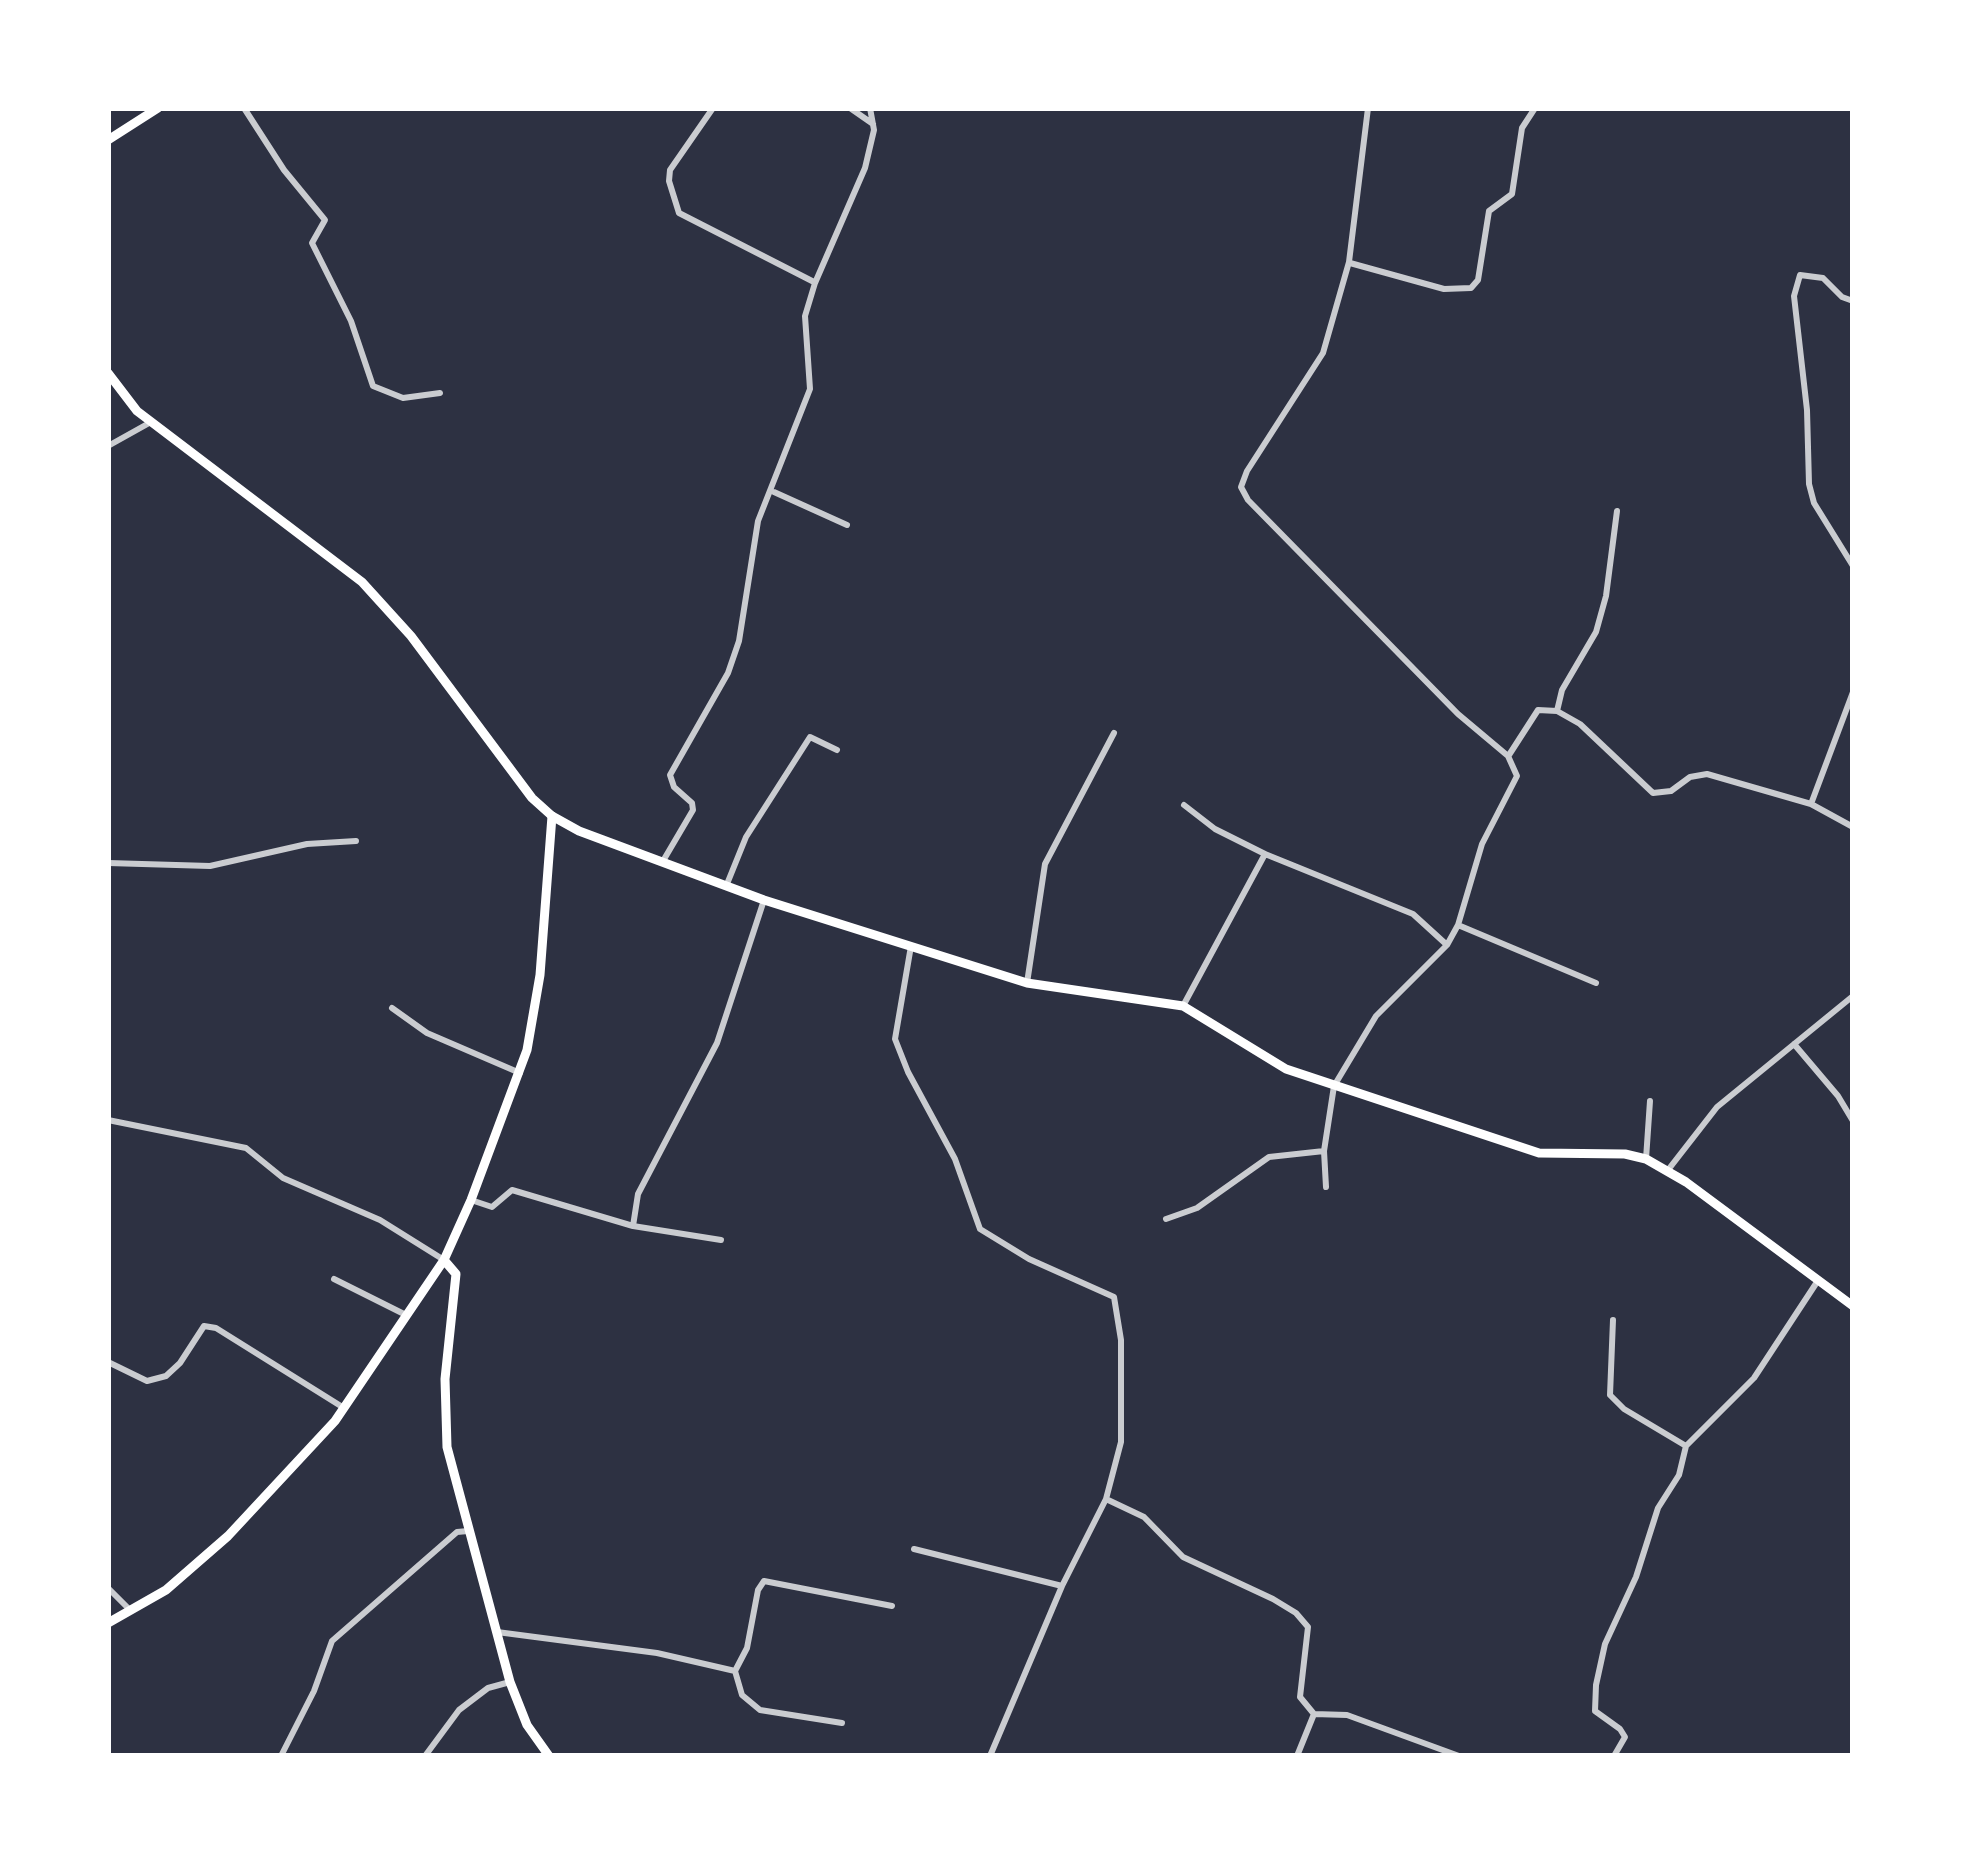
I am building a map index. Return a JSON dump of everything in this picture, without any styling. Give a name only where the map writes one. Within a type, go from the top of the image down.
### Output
[{"type":"main road","points":[[108,140],[158,108]]},
{"type":"main road","points":[[108,373],[125,399],[151,422],[362,582],[411,636],[532,797],[552,816],[579,831],[764,900],[1027,983],[1183,1006],[1286,1069],[1539,1153],[1625,1154],[1646,1159],[1668,1170],[1853,1306]]},
{"type":"main road","points":[[108,1623],[166,1590],[228,1536],[344,1408],[444,1260],[520,1073],[540,975],[552,816]]},
{"type":"main road","points":[[444,1260],[456,1274],[445,1379],[447,1447],[510,1682],[527,1725],[549,1756]]},
{"type":"street","points":[[244,108],[284,170],[325,220],[312,243],[351,320],[373,386],[403,398],[440,393]]},
{"type":"street","points":[[712,108],[670,170],[679,213],[815,283]]},
{"type":"street","points":[[850,108],[873,124]]},
{"type":"street","points":[[663,861],[693,810],[670,775],[728,673],[739,640],[758,521],[810,389],[805,316],[866,168],[873,124],[870,108]]},
{"type":"street","points":[[1326,1187],[1324,1151],[1334,1086],[1376,1016],[1447,945],[1458,925],[1482,844],[1517,776],[1508,756],[1458,714],[1248,500],[1241,487],[1323,353],[1349,262],[1368,108]]},
{"type":"street","points":[[1349,262],[1444,289],[1471,288],[1478,280],[1489,211],[1512,194],[1522,128],[1535,108]]},
{"type":"street","points":[[1853,301],[1822,278],[1799,275],[1794,296],[1807,410],[1809,484],[1814,503],[1853,566]]},
{"type":"street","points":[[108,446],[151,422]]},
{"type":"street","points":[[773,491],[847,525]]},
{"type":"street","points":[[1556,711],[1562,690],[1596,632],[1606,596],[1617,511]]},
{"type":"street","points":[[1811,804],[1853,692]]},
{"type":"street","points":[[1508,756],[1538,710],[1556,711],[1580,724],[1653,794],[1707,774],[1811,804],[1853,827]]},
{"type":"street","points":[[1027,983],[1045,864],[1114,733]]},
{"type":"street","points":[[726,885],[746,837],[810,736],[837,750]]},
{"type":"street","points":[[1184,805],[1215,830],[1265,854],[1413,914],[1447,945]]},
{"type":"street","points":[[108,863],[210,866],[307,844],[356,841]]},
{"type":"street","points":[[1183,1006],[1265,854]]},
{"type":"street","points":[[633,1226],[638,1194],[717,1043],[764,900]]},
{"type":"street","points":[[1458,925],[1596,983]]},
{"type":"street","points":[[911,946],[895,1039],[955,1159],[980,1228],[1029,1259],[1114,1297],[1121,1340],[1121,1442],[1106,1498],[1062,1586],[990,1756]]},
{"type":"street","points":[[1668,1170],[1717,1107],[1853,996]]},
{"type":"street","points":[[392,1008],[427,1033],[520,1073]]},
{"type":"street","points":[[1794,1045],[1853,1121]]},
{"type":"street","points":[[1646,1159],[1650,1100]]},
{"type":"street","points":[[108,1120],[246,1148],[283,1178],[380,1220],[444,1260]]},
{"type":"street","points":[[1166,1219],[1197,1208],[1269,1157],[1324,1151]]},
{"type":"street","points":[[498,1187],[633,1226],[721,1240]]},
{"type":"street","points":[[471,1200],[492,1207],[510,1191]]},
{"type":"street","points":[[334,1280],[406,1315]]},
{"type":"street","points":[[1614,1756],[1625,1737],[1595,1711],[1605,1644],[1636,1576],[1658,1508],[1679,1475],[1686,1446],[1754,1378],[1817,1282]]},
{"type":"street","points":[[1612,1320],[1610,1395],[1624,1409],[1686,1446]]},
{"type":"street","points":[[108,1362],[147,1381],[166,1376],[204,1326],[216,1328],[344,1408]]},
{"type":"street","points":[[1106,1498],[1144,1517],[1184,1557],[1296,1613],[1308,1627],[1300,1696],[1314,1714]]},
{"type":"street","points":[[281,1756],[332,1641],[457,1532],[468,1531]]},
{"type":"street","points":[[914,1549],[1062,1586]]},
{"type":"street","points":[[842,1723],[760,1710],[742,1695],[736,1671],[747,1648],[758,1590],[764,1581],[892,1606]]},
{"type":"street","points":[[108,1588],[132,1611]]},
{"type":"street","points":[[497,1632],[613,1646],[736,1671]]},
{"type":"street","points":[[425,1756],[458,1710],[488,1688],[510,1682]]},
{"type":"street","points":[[1297,1756],[1314,1714]]},
{"type":"street","points":[[1314,1714],[1347,1715],[1459,1756]]}]
